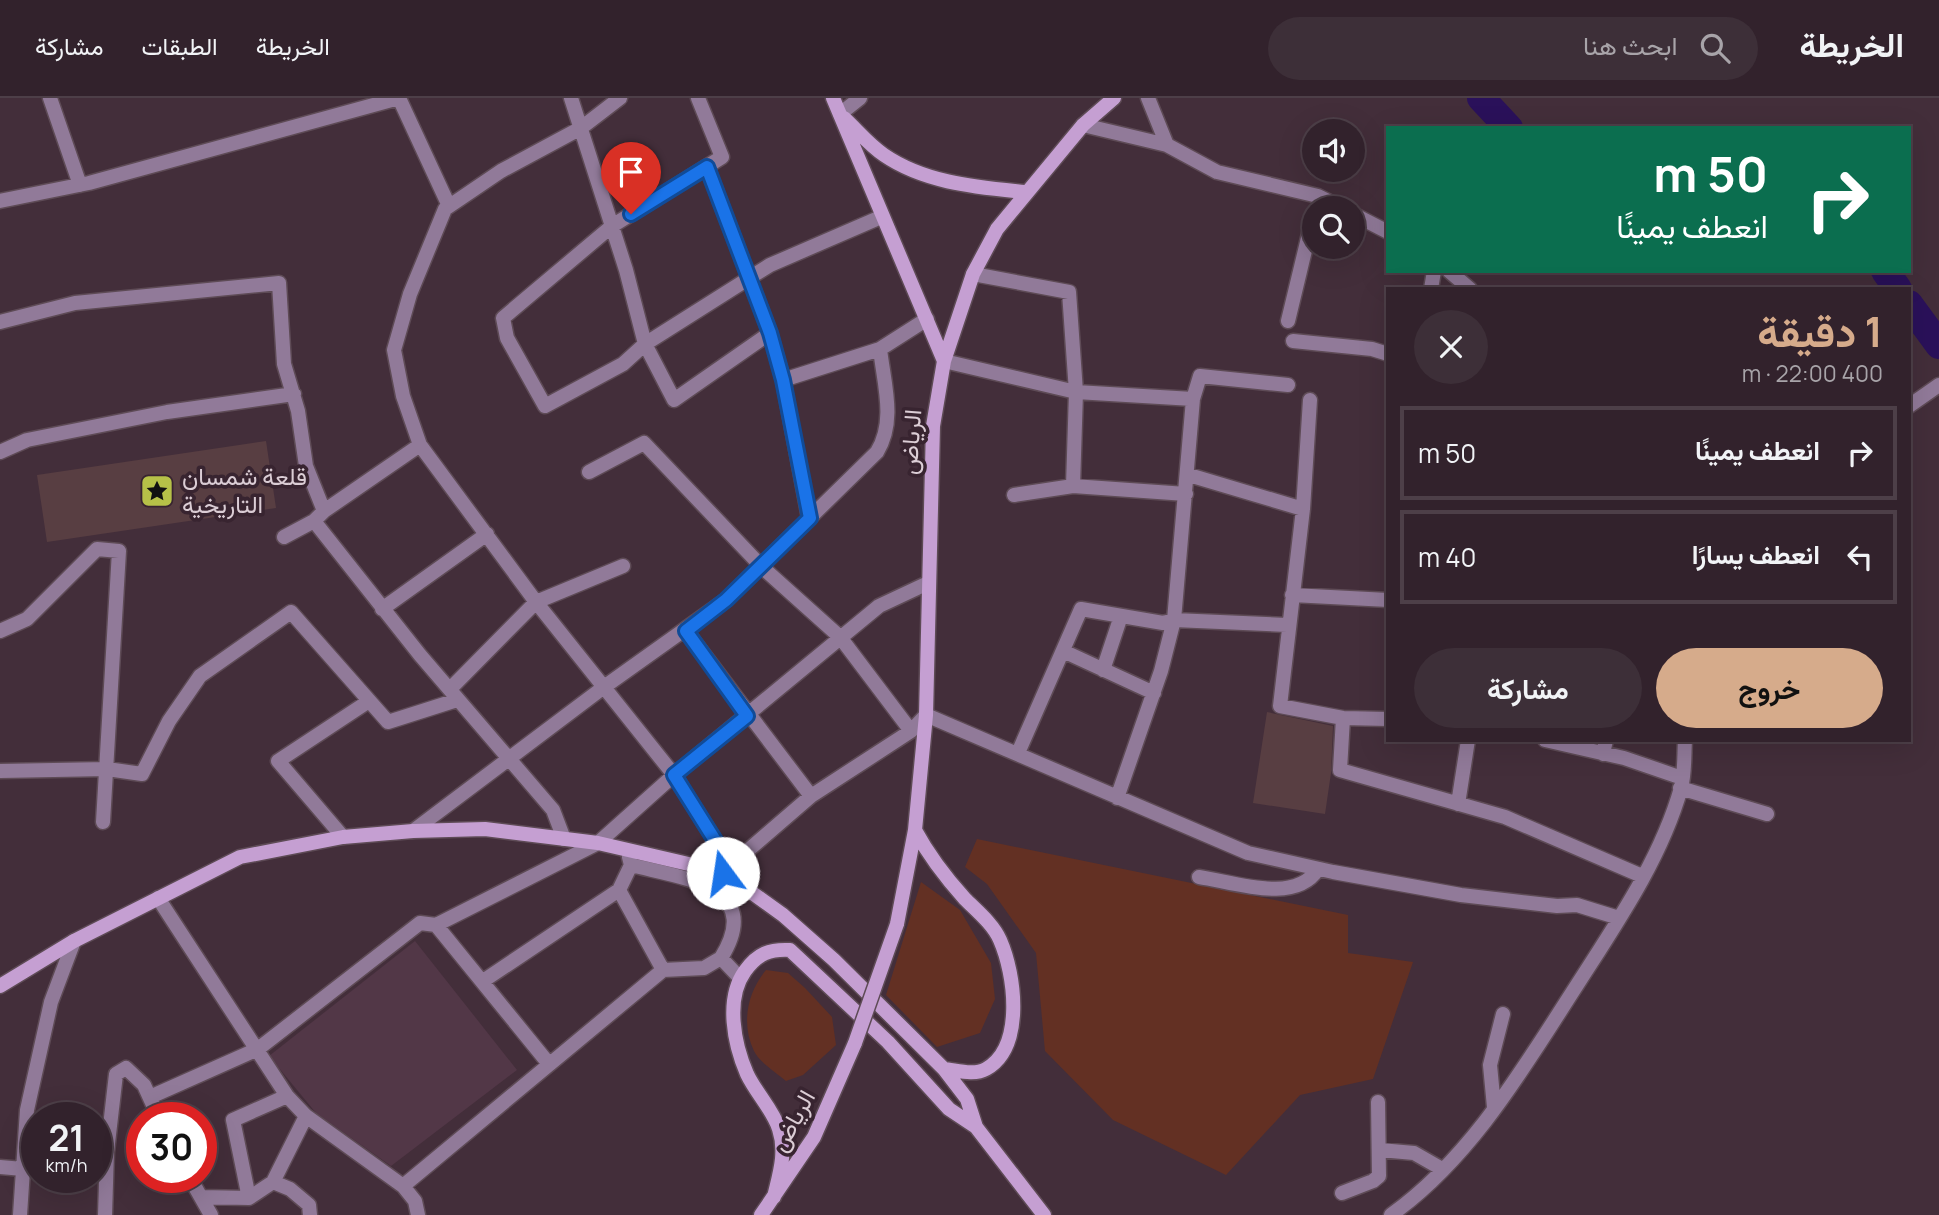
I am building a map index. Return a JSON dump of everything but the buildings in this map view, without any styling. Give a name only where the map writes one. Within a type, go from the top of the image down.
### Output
[{"type":"street","points":[[50,98],[80,185]]},
{"type":"street","points":[[0,201],[80,185],[399,98],[449,206]]},
{"type":"street","points":[[571,98],[612,226],[645,344],[674,400],[770,333]]},
{"type":"street","points":[[620,98],[581,128],[501,172],[444,209],[410,294],[394,350],[403,396],[420,445],[536,602],[674,775],[716,842],[723,873]]},
{"type":"street","points":[[698,98],[722,157],[612,226],[503,318],[507,338],[545,406],[623,364],[645,344],[770,265],[881,217]]},
{"type":"street","points":[[833,98],[944,361],[1076,391],[1193,399]]},
{"type":"street","points":[[840,114],[860,98]]},
{"type":"street","name":"الرياض","points":[[761,1215],[814,1136],[855,1043],[897,924],[915,830],[926,715],[933,426],[944,361],[973,274],[997,229],[1024,192],[1083,125],[1114,98]]},
{"type":"street","points":[[1147,98],[1167,145]]},
{"type":"street","points":[[840,114],[883,154],[920,174],[976,187],[1024,192]]},
{"type":"street","points":[[1083,125],[1167,145],[1217,172],[1302,201]]},
{"type":"street","points":[[707,167],[770,333],[783,380],[810,518]]},
{"type":"street","points":[[1365,220],[1386,231]]},
{"type":"street","points":[[1288,321],[1303,259]]},
{"type":"street","points":[[1451,273],[1468,287]]},
{"type":"street","points":[[973,274],[1069,292],[1076,391],[1073,486]]},
{"type":"street","points":[[0,322],[75,303],[279,283],[284,364],[294,394],[306,466],[319,516],[382,609],[553,810],[564,839]]},
{"type":"street","points":[[783,380],[880,349],[927,319]]},
{"type":"street","points":[[1293,341],[1372,349],[1386,353]]},
{"type":"street","points":[[413,831],[604,687],[686,631],[762,567],[877,452],[886,437],[889,419],[880,349]]},
{"type":"street","points":[[1117,798],[1154,692],[1174,620],[1189,475],[1193,399],[1200,376],[1288,384]]},
{"type":"street","points":[[1911,405],[1939,385]]},
{"type":"street","points":[[0,452],[27,440],[167,412],[294,394]]},
{"type":"street","points":[[1310,400],[1303,509],[1287,625],[1280,706],[1343,718],[1386,719]]},
{"type":"street","points":[[589,472],[644,443],[762,567],[840,637],[911,732]]},
{"type":"street","points":[[284,537],[319,516],[420,445]]},
{"type":"street","points":[[1189,475],[1303,509]]},
{"type":"street","points":[[1014,495],[1073,486],[1186,494]]},
{"type":"street","points":[[382,609],[487,534]]},
{"type":"street","points":[[0,631],[27,619],[97,549],[120,551],[103,822]]},
{"type":"street","points":[[0,771],[107,769],[142,774],[169,721],[200,676],[291,612],[388,722],[454,694],[536,602],[623,565]]},
{"type":"street","points":[[150,1097],[258,1049],[420,923],[436,925],[598,843],[674,775],[878,606],[928,583]]},
{"type":"street","points":[[1292,595],[1386,600]]},
{"type":"street","points":[[1018,753],[1081,610],[1163,623],[1174,620],[1287,625]]},
{"type":"street","points":[[1103,670],[1121,616]]},
{"type":"street","points":[[686,631],[747,716],[811,796]]},
{"type":"street","points":[[1063,651],[1154,692]]},
{"type":"street","points":[[343,837],[278,761],[369,701]]},
{"type":"street","points":[[723,873],[811,796],[911,732],[926,715],[1248,853],[1318,869],[1461,895],[1557,906],[1577,905],[1619,918]]},
{"type":"street","points":[[1343,718],[1340,770],[1505,817],[1642,876]]},
{"type":"street","points":[[1458,804],[1468,742]]},
{"type":"street","points":[[1562,742],[1605,747],[1681,783],[1767,814]]},
{"type":"street","points":[[1391,1215],[1464,1149],[1534,1052],[1619,918],[1642,876],[1681,783],[1685,742]]},
{"type":"street","points":[[0,986],[74,940],[240,857],[343,837],[413,831],[485,829],[598,843],[723,873],[783,915],[834,960],[944,1069],[967,1099],[976,1127]]},
{"type":"street","points":[[915,830],[928,854],[1000,939],[1014,994],[1013,1025],[1005,1048],[986,1069],[969,1073],[944,1069]]},
{"type":"street","points":[[483,981],[619,890],[631,865],[627,850]]},
{"type":"street","points":[[403,1186],[663,970],[704,968],[721,958],[734,936],[731,906],[710,886],[631,865]]},
{"type":"street","points":[[1199,877],[1288,889],[1310,881],[1318,869]]},
{"type":"street","points":[[619,890],[663,970]]},
{"type":"street","points":[[158,898],[287,1096],[306,1116],[403,1186],[415,1201],[418,1215]]},
{"type":"street","points":[[436,925],[549,1064]]},
{"type":"street","points":[[29,1102],[51,1002],[74,940]]},
{"type":"street","points":[[774,1198],[784,1157],[779,1129],[747,1074],[737,1045],[734,1014],[740,978],[755,958],[773,949],[790,950],[888,1042],[949,1109],[976,1127],[1044,1215]]},
{"type":"street","points":[[721,958],[740,978]]},
{"type":"street","points":[[1494,1107],[1490,1065],[1503,1014]]},
{"type":"street","points":[[105,1215],[107,1152],[116,1074],[126,1068],[144,1085],[152,1102]]},
{"type":"street","points":[[248,1198],[233,1120],[287,1096]]},
{"type":"street","points":[[1342,1193],[1373,1181],[1378,1175],[1378,1102]]},
{"type":"street","points":[[201,1197],[248,1198],[273,1182],[306,1116]]},
{"type":"street","points":[[1380,1150],[1414,1153],[1442,1169]]},
{"type":"street","points":[[0,1167],[21,1169]]},
{"type":"street","points":[[273,1182],[290,1189],[309,1205],[310,1215]]},
{"type":"street","points":[[20,1215],[21,1193]]},
{"type":"street","points":[[199,1193],[211,1215]]},
{"type":"shaded area","points":[[977,839],[1348,915],[1348,953],[1413,962],[1373,1079],[1300,1095],[1226,1175],[1113,1120],[1045,1051],[1036,953],[987,884],[965,867]]},
{"type":"shaded area","points":[[921,882],[960,910],[991,963],[995,999],[980,1033],[937,1047],[886,995]]},
{"type":"shaded area","points":[[415,941],[517,1070],[391,1166],[316,1113],[269,1056]]},
{"type":"shaded area","points":[[766,970],[788,973],[832,1017],[836,1045],[803,1075],[786,1081],[756,1055],[748,1030],[750,999]]},
{"type":"waterway","points":[[1481,98],[1507,126]]},
{"type":"waterway","points":[[1886,273],[1897,287]]},
{"type":"waterway","points":[[1911,307],[1939,345]]},
{"type":"place","name":"قلعة شمسان التاريخية","points":[[157,491]]},
{"type":"route","points":[[631,214],[707,167],[770,333],[783,380],[810,518],[726,600],[686,631],[747,716],[674,775],[716,842],[723,873]]}]
